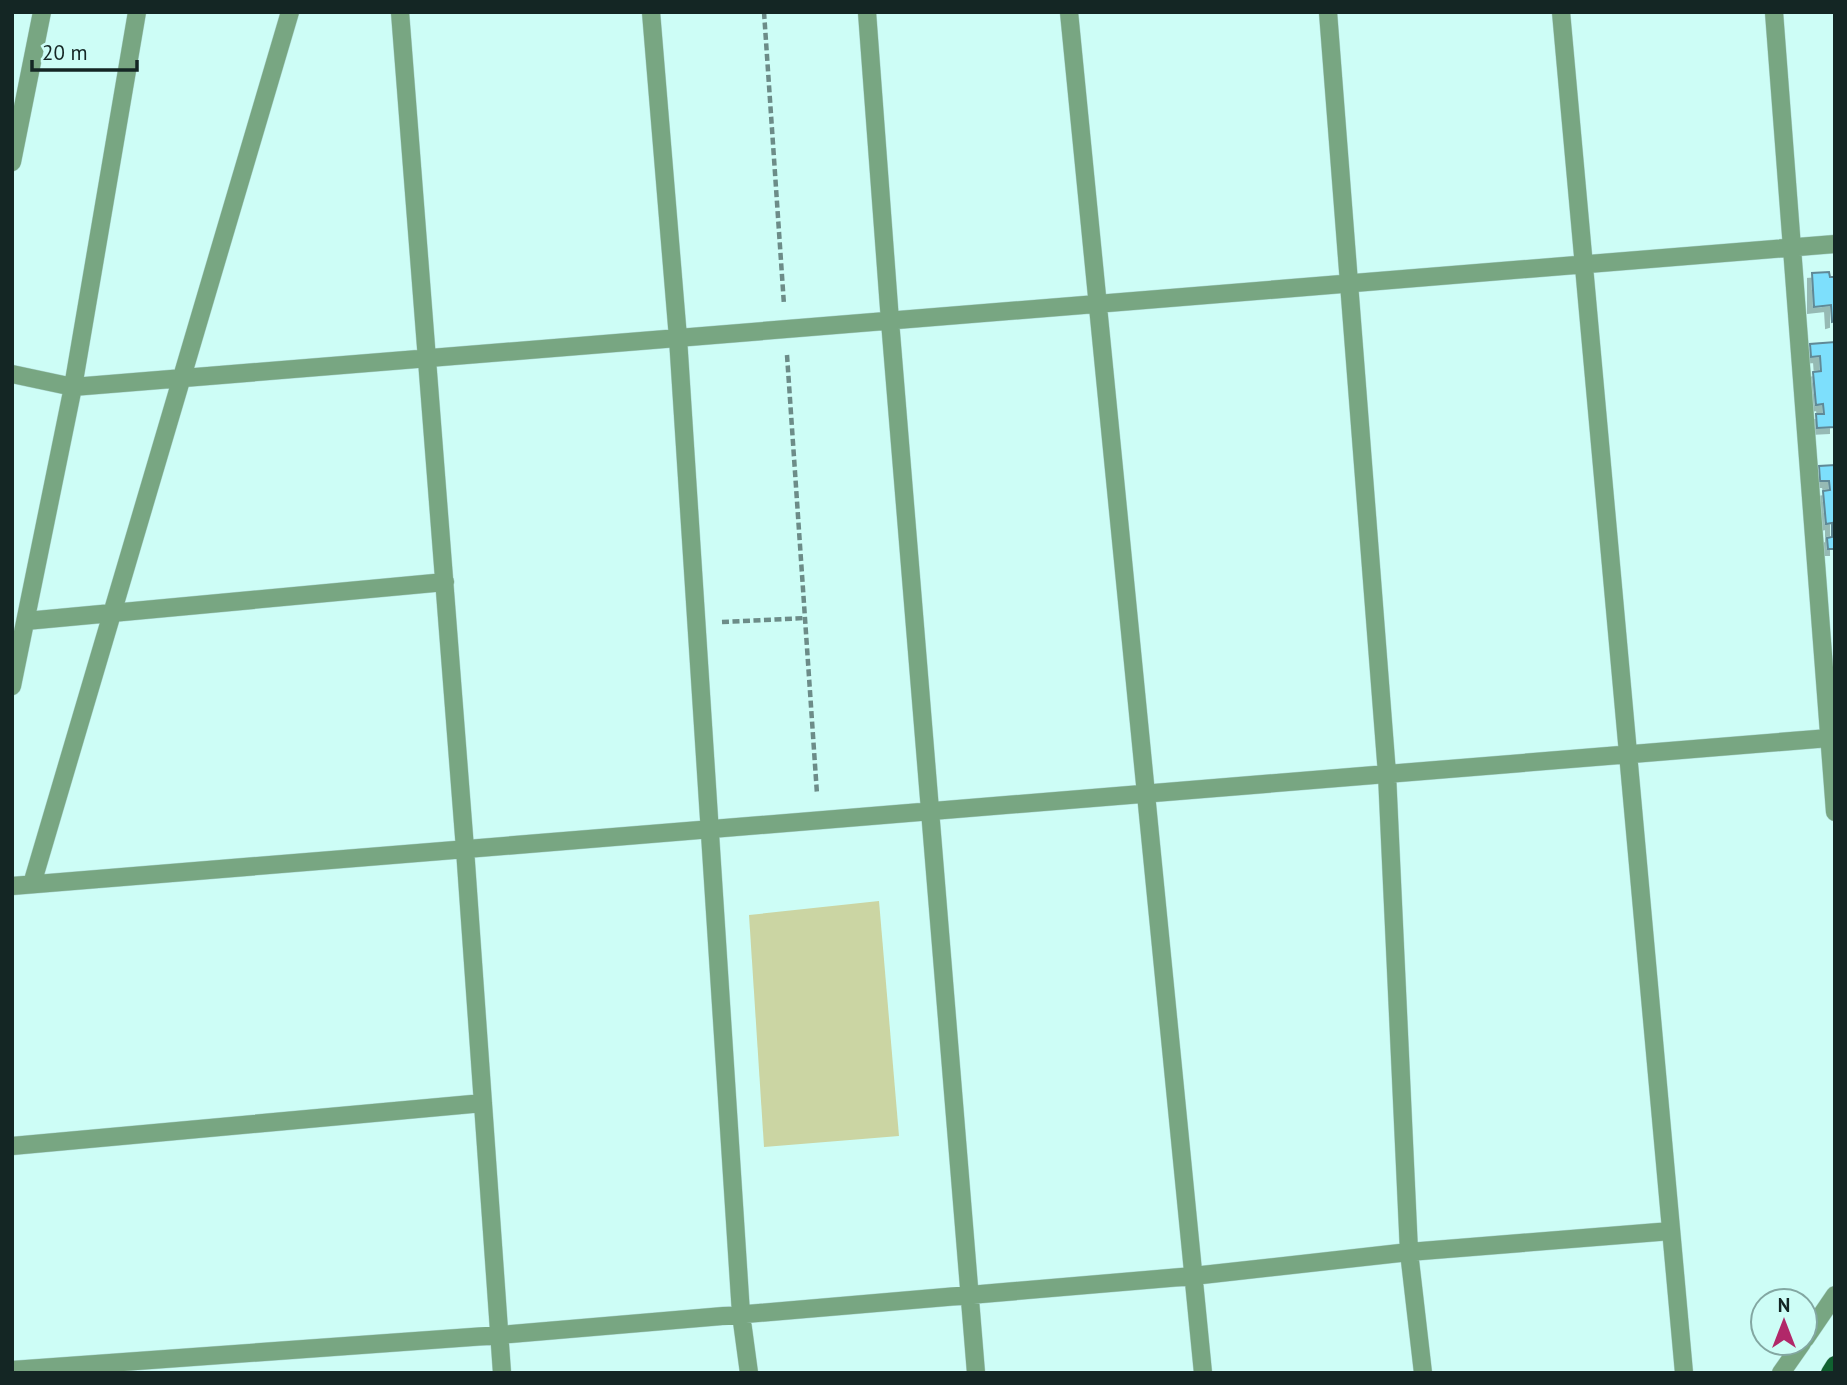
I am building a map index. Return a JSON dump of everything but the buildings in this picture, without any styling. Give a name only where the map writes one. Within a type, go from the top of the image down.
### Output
[{"type":"main road","points":[[1830,1373],[1835,1365]]},
{"type":"street","points":[[12,162],[42,12]]},
{"type":"street","points":[[12,686],[73,387],[137,12]]},
{"type":"street","points":[[32,884],[290,12]]},
{"type":"street","points":[[400,12],[445,582],[502,1373]]},
{"type":"street","points":[[651,12],[678,338],[741,1314],[749,1373]]},
{"type":"street","points":[[867,12],[976,1373]]},
{"type":"street","points":[[1069,12],[1203,1373]]},
{"type":"street","points":[[1328,12],[1387,774],[1409,1252],[1423,1373]]},
{"type":"street","points":[[1561,12],[1684,1373]]},
{"type":"street","points":[[1774,12],[1835,813]]},
{"type":"street","points":[[12,374],[73,387],[1835,244]]},
{"type":"street","points":[[26,621],[445,582]]},
{"type":"street","points":[[12,886],[1829,738]]},
{"type":"street","points":[[12,1146],[484,1103]]},
{"type":"street","points":[[12,1370],[500,1335],[1194,1276],[1409,1252],[1671,1231]]},
{"type":"street","points":[[1819,1319],[1835,1295]]},
{"type":"street","points":[[1781,1373],[1792,1357]]},
{"type":"path","points":[[764,12],[818,820]]},
{"type":"path","points":[[697,624],[805,618]]},
{"type":"green space","points":[[879,901],[899,1136],[764,1147],[749,915]]}]
